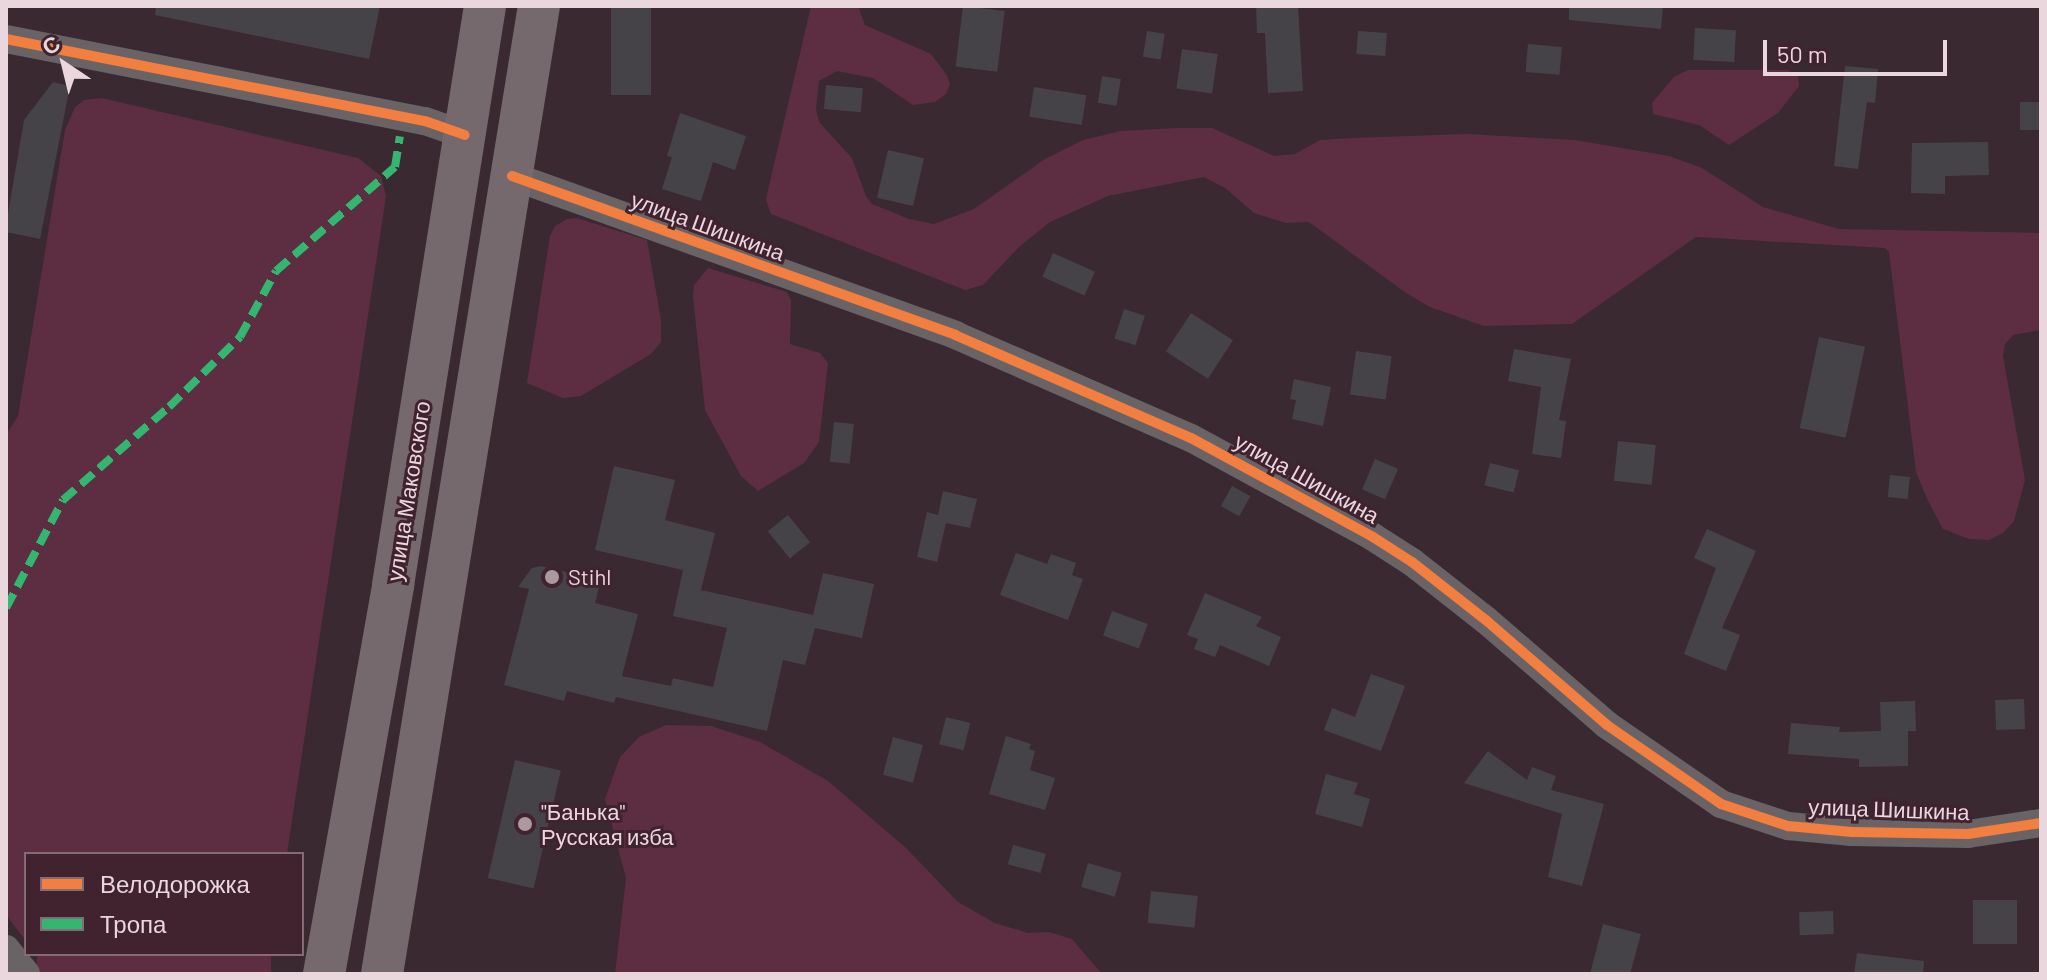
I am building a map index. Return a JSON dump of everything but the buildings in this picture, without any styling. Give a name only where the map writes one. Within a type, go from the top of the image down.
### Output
[{"type":"highway","name":"улица Маковского","points":[[324,974],[391,600],[485,6]]},
{"type":"highway","points":[[382,974],[539,6]]},
{"type":"street","points":[[6,39],[425,121],[465,135]]},
{"type":"street","name":"улица Шишкина","points":[[512,176],[994,350],[1202,444],[1373,537],[1412,562],[1487,621],[1607,725],[1721,804],[1788,826],[1852,832],[1968,834],[2041,823]]},
{"type":"street","points":[[6,949],[26,974]]},
{"type":"shaded area","points":[[811,6],[858,6],[865,25],[931,54],[947,75],[950,84],[946,94],[935,102],[913,105],[873,78],[837,71],[819,81],[816,109],[819,122],[852,158],[872,204],[909,219],[934,224],[974,209],[1045,159],[1083,140],[1121,131],[1212,128],[1274,156],[1295,154],[1320,140],[1351,138],[1466,134],[1575,140],[1669,156],[1702,168],[1763,207],[1839,229],[2041,233],[2041,330],[2013,335],[2005,344],[2003,356],[2025,480],[2014,521],[2003,533],[1989,540],[1969,539],[1943,529],[1928,501],[1916,472],[1889,252],[1885,248],[1696,237],[1572,324],[1484,326],[1430,307],[1406,293],[1309,222],[1286,223],[1254,213],[1225,188],[1204,177],[1108,196],[1050,222],[1019,247],[983,285],[965,290],[771,214],[766,200]]},
{"type":"shaded area","points":[[1688,70],[1788,70],[1798,76],[1799,86],[1778,113],[1729,145],[1699,125],[1653,114],[1652,103],[1674,77]]},
{"type":"shaded area","points":[[102,98],[358,158],[381,176],[386,196],[287,852],[24,852],[24,938],[6,915],[6,435],[18,416],[65,130],[75,107],[84,100]]},
{"type":"shaded area","points":[[577,218],[647,240],[661,320],[661,342],[651,354],[581,396],[563,398],[527,383],[550,236],[555,226],[567,219]]},
{"type":"shaded area","points":[[708,268],[787,292],[791,300],[790,344],[820,353],[828,363],[819,442],[804,463],[758,491],[741,476],[705,410],[693,297],[694,285]]},
{"type":"shaded area","points":[[666,725],[711,726],[760,742],[828,781],[906,848],[958,902],[995,923],[1028,933],[1049,932],[1072,939],[1102,974],[615,974],[626,878],[605,799],[620,757],[639,737]]},
{"type":"shaded area","points":[[37,956],[271,956],[271,974],[37,974]]},
{"type":"marked path","points":[[6,608],[63,500],[169,407],[240,337],[276,271],[395,167],[400,136]]},
{"type":"cycle path","points":[[6,39],[425,121],[465,135]]},
{"type":"cycle path","points":[[512,176],[955,335],[1191,438],[1373,537],[1412,562],[1487,621],[1607,725],[1721,804],[1788,826],[1852,832],[1968,834],[2041,823]]},
{"type":"place","name":"Stihl","points":[[552,577]]},
{"type":"place","name":"\"Банька\" Русская изба","points":[[525,824]]}]
